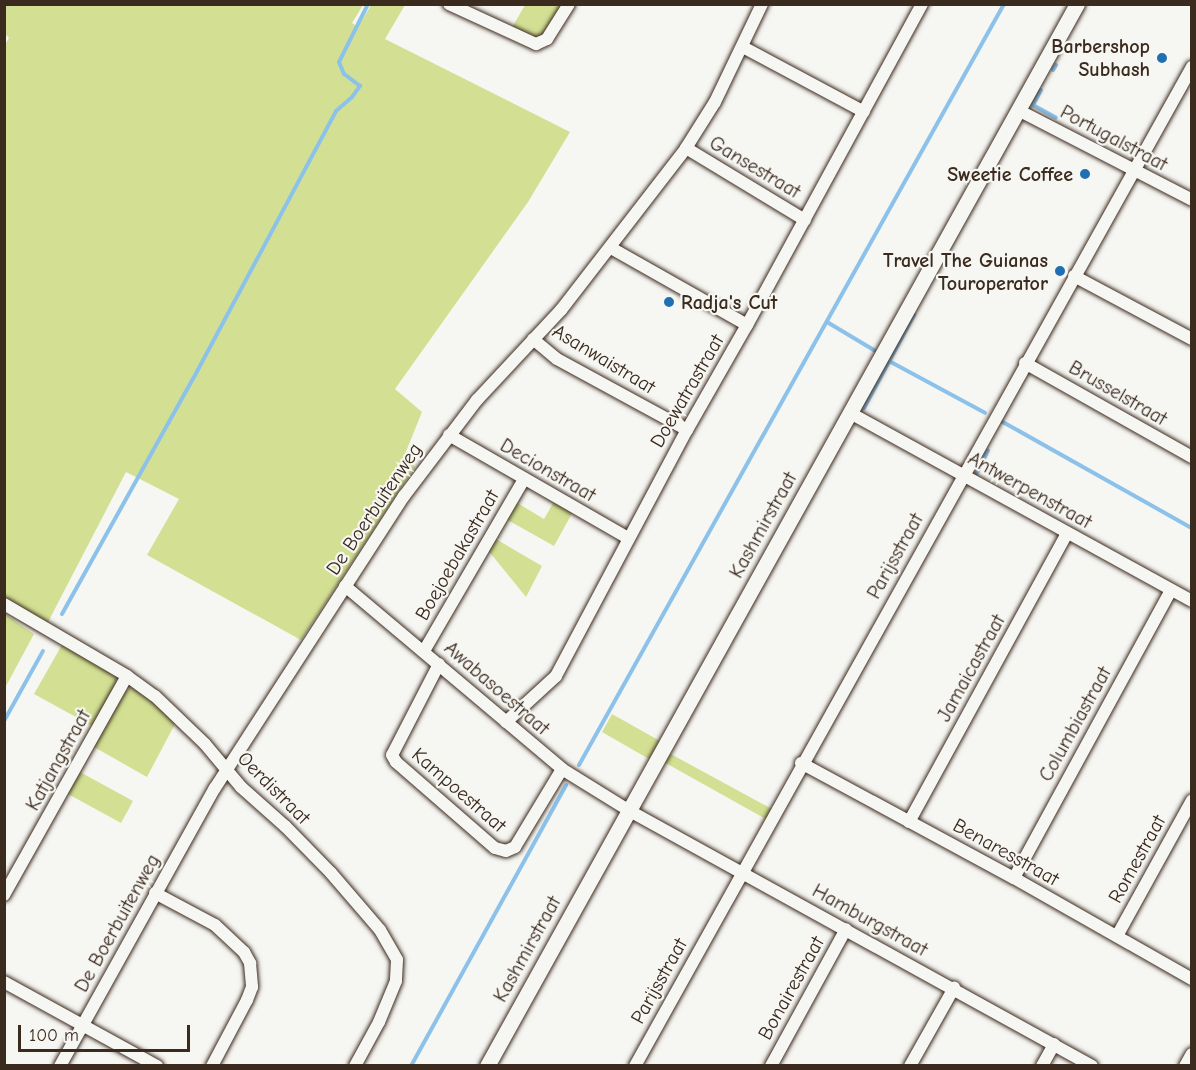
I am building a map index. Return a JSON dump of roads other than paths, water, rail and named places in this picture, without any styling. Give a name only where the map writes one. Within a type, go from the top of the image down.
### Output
[{"type":"street","points":[[449,4],[536,44],[547,39],[569,4]]},
{"type":"street","name":"De Boerbuitenweg","points":[[60,1065],[226,769],[404,496],[477,400],[561,310],[686,148],[715,102],[762,4]]},
{"type":"street","name":"Doewatrastraat","points":[[506,722],[556,676],[628,538],[747,326],[922,4]]},
{"type":"street","name":"Kashmirstraat","points":[[487,1065],[1077,4]]},
{"type":"street","points":[[742,47],[864,112]]},
{"type":"street","name":"Parijsstraat","points":[[635,1065],[801,763],[1191,67]]},
{"type":"street","name":"Portugalstraat","points":[[1018,110],[1191,200]]},
{"type":"street","name":"Gansestraat","points":[[686,148],[805,220]]},
{"type":"street","points":[[611,248],[747,326]]},
{"type":"street","points":[[1074,276],[1191,339]]},
{"type":"street","name":"Asanwaistraat","points":[[532,339],[557,359],[687,430]]},
{"type":"street","name":"Brusselstraat","points":[[1025,363],[1191,457]]},
{"type":"street","name":"Antwerpenstraat","points":[[850,413],[1191,602]]},
{"type":"street","name":"Decionstraat","points":[[449,435],[628,538]]},
{"type":"street","name":"Boejoebakastraat","points":[[424,651],[524,479]]},
{"type":"street","name":"Jamaicastraat","points":[[909,822],[1067,533]]},
{"type":"street","name":"Awabasoestraat","points":[[345,586],[562,770],[628,810]]},
{"type":"street","name":"Columbiastraat","points":[[1014,878],[1171,590]]},
{"type":"street","name":"Oerdistraat","points":[[4,604],[127,676],[155,696],[241,787],[285,826],[331,873],[380,930],[397,960],[396,981],[375,1031],[355,1065]]},
{"type":"street","name":"Kampoestraat","points":[[439,664],[392,755],[396,762],[495,848],[506,851],[515,847],[562,770]]},
{"type":"street","name":"Katjangstraat","points":[[4,895],[127,676]]},
{"type":"street","name":"Benaresstraat","points":[[801,763],[1014,878],[1191,979]]},
{"type":"street","name":"Romestraat","points":[[1117,936],[1191,800]]},
{"type":"street","name":"Hamburgstraat","points":[[628,810],[1092,1065]]},
{"type":"street","points":[[155,893],[215,925],[244,952],[249,963],[252,987],[250,994],[212,1065]]},
{"type":"street","name":"Bonairestraat","points":[[771,1065],[846,929]]},
{"type":"street","points":[[4,982],[157,1065]]},
{"type":"street","points":[[910,1065],[954,988]]},
{"type":"street","points":[[1042,1065],[1054,1044]]},
{"type":"street","points":[[1186,1065],[1191,1055]]},
{"type":"waterway","points":[[62,614],[193,379],[336,111],[352,97],[360,86],[344,74],[339,62],[368,4]]},
{"type":"waterway","points":[[579,765],[1004,4]]},
{"type":"waterway","points":[[1053,70],[1056,65]]},
{"type":"waterway","points":[[1041,90],[1033,105],[1056,118]]},
{"type":"waterway","points":[[864,408],[914,315]]},
{"type":"waterway","points":[[827,322],[874,350]]},
{"type":"waterway","points":[[889,361],[985,413]]},
{"type":"waterway","points":[[1001,421],[1192,528]]},
{"type":"waterway","points":[[977,473],[988,450]]},
{"type":"waterway","points":[[4,721],[43,651]]},
{"type":"waterway","points":[[411,1066],[566,785]]},
{"type":"place","name":"Barbershop Subhash","points":[[1162,58]]},
{"type":"place","name":"Sweetie Coffee","points":[[1085,174]]},
{"type":"place","name":"Travel The Guianas Touroperator","points":[[1060,271]]},
{"type":"place","name":"Radja's Cut","points":[[669,302]]}]
